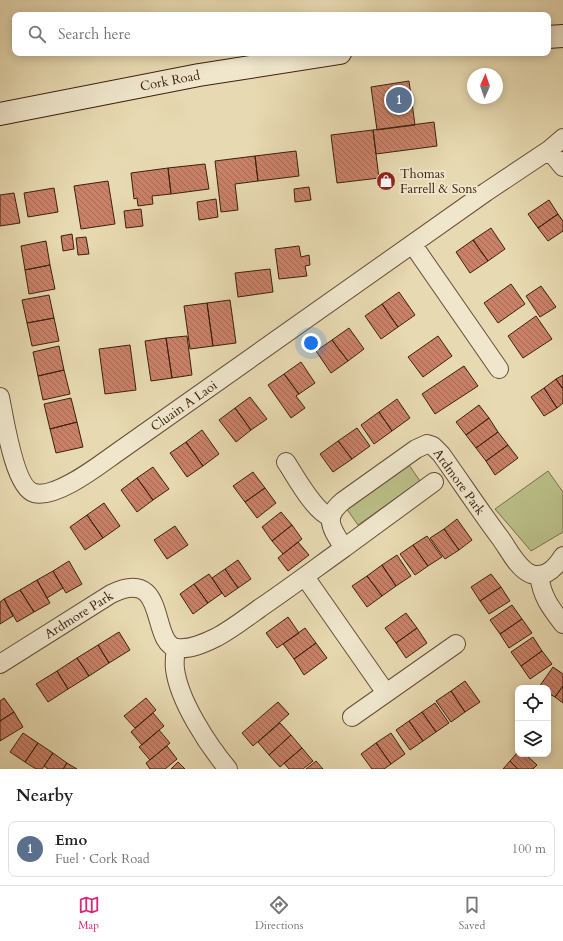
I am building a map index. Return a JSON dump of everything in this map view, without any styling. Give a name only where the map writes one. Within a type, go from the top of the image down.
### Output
[{"type":"main road","points":[[551,37],[563,36]]},
{"type":"main road","name":"Cork Road","points":[[0,114],[199,75],[321,56]]},
{"type":"street","name":"Cluain A Laoi","points":[[0,397],[16,468],[26,488],[34,493],[42,494],[54,491],[72,483],[116,454],[486,192],[550,150],[563,138]]},
{"type":"street","points":[[550,150],[563,167]]},
{"type":"street","points":[[413,244],[499,369]]},
{"type":"street","name":"Ardmore Park","points":[[330,516],[338,505],[419,447],[431,444],[441,454],[516,560],[528,572],[540,575]]},
{"type":"street","points":[[286,462],[316,507],[323,514],[330,516],[334,531],[344,548]]},
{"type":"street","name":"Ardmore Park","points":[[0,664],[111,594],[129,587],[140,589],[148,596],[155,607],[167,642],[172,647],[195,646],[222,634],[305,577],[434,482]]},
{"type":"street","points":[[563,556],[553,569],[540,575],[544,598],[563,624]]},
{"type":"street","points":[[305,577],[386,693]]},
{"type":"street","points":[[352,717],[456,644]]},
{"type":"street","points":[[176,648],[175,671],[186,702],[205,737],[228,769]]},
{"type":"green space","points":[[409,465],[420,481],[358,525],[346,508]]},
{"type":"green space","points":[[548,471],[563,492],[563,532],[531,551],[495,509]]},
{"type":"building","points":[[409,81],[415,125],[377,130],[371,87]]},
{"type":"building","points":[[434,122],[437,146],[376,154],[373,130]]},
{"type":"building","points":[[373,130],[379,178],[337,183],[331,135]]},
{"type":"building","points":[[296,151],[299,176],[258,181],[255,156]]},
{"type":"building","points":[[255,156],[258,181],[235,184],[238,210],[221,212],[215,161]]},
{"type":"building","points":[[205,164],[209,189],[171,194],[168,168]]},
{"type":"building","points":[[168,168],[171,194],[152,196],[153,204],[138,206],[137,198],[134,199],[131,173]]},
{"type":"building","points":[[108,181],[115,224],[81,229],[74,186]]},
{"type":"building","points":[[309,187],[311,200],[295,202],[294,189]]},
{"type":"building","points":[[54,188],[58,212],[28,217],[24,193]]},
{"type":"building","points":[[14,193],[20,223],[0,226],[0,195]]},
{"type":"building","points":[[216,199],[218,217],[199,220],[197,202]]},
{"type":"building","points":[[549,200],[558,214],[538,228],[528,214]]},
{"type":"building","points":[[141,209],[143,226],[126,228],[124,211]]},
{"type":"building","points":[[558,214],[563,221],[563,231],[548,241],[538,228]]},
{"type":"building","points":[[491,228],[505,249],[488,261],[473,240]]},
{"type":"building","points":[[72,234],[74,249],[63,251],[61,236]]},
{"type":"building","points":[[86,237],[89,254],[78,255],[76,238]]},
{"type":"building","points":[[473,240],[488,261],[470,273],[456,252]]},
{"type":"building","points":[[46,241],[50,265],[25,270],[21,246]]},
{"type":"building","points":[[299,246],[301,257],[309,255],[310,265],[305,266],[307,276],[279,279],[275,249]]},
{"type":"building","points":[[50,265],[55,289],[29,294],[25,270]]},
{"type":"building","points":[[270,269],[273,292],[238,297],[235,273]]},
{"type":"building","points":[[511,284],[525,304],[498,323],[484,303]]},
{"type":"building","points":[[541,286],[556,307],[540,317],[526,296]]},
{"type":"building","points":[[399,292],[415,315],[398,327],[382,304]]},
{"type":"building","points":[[49,295],[54,318],[27,323],[22,300]]},
{"type":"building","points":[[230,300],[236,343],[213,346],[207,303]]},
{"type":"building","points":[[207,303],[213,346],[190,349],[184,306]]},
{"type":"building","points":[[382,304],[398,327],[381,339],[365,316]]},
{"type":"building","points":[[536,316],[552,339],[523,358],[508,336]]},
{"type":"building","points":[[54,318],[59,341],[32,346],[27,323]]},
{"type":"building","points":[[349,328],[364,349],[348,361],[332,340]]},
{"type":"building","points":[[187,336],[192,375],[172,378],[166,338]]},
{"type":"building","points":[[438,336],[452,356],[423,377],[408,357]]},
{"type":"building","points":[[166,338],[172,378],[151,381],[145,341]]},
{"type":"building","points":[[332,340],[348,361],[331,373],[316,351]]},
{"type":"building","points":[[130,345],[136,390],[105,394],[99,349]]},
{"type":"building","points":[[59,346],[64,370],[38,376],[33,352]]},
{"type":"building","points":[[301,362],[315,383],[299,394],[284,374]]},
{"type":"building","points":[[464,366],[478,386],[435,414],[422,394]]},
{"type":"building","points":[[64,370],[70,394],[43,400],[38,376]]},
{"type":"building","points":[[284,374],[299,394],[296,396],[305,408],[291,418],[268,385]]},
{"type":"building","points":[[563,375],[563,389],[556,379]]},
{"type":"building","points":[[556,379],[563,389],[563,403],[557,408],[544,388]]},
{"type":"building","points":[[544,388],[557,408],[544,416],[531,397]]},
{"type":"building","points":[[250,397],[267,419],[251,430],[235,408]]},
{"type":"building","points":[[71,398],[77,422],[50,429],[44,404]]},
{"type":"building","points":[[397,399],[410,418],[392,431],[379,412]]},
{"type":"building","points":[[479,405],[489,418],[466,435],[456,422]]},
{"type":"building","points":[[235,408],[251,430],[236,442],[219,420]]},
{"type":"building","points":[[379,412],[392,431],[374,444],[361,425]]},
{"type":"building","points":[[489,418],[498,432],[476,448],[466,435]]},
{"type":"building","points":[[77,422],[83,447],[56,453],[50,429]]},
{"type":"building","points":[[357,428],[370,446],[352,459],[338,441]]},
{"type":"building","points":[[202,430],[219,454],[203,466],[186,442]]},
{"type":"building","points":[[498,432],[508,445],[486,461],[476,448]]},
{"type":"building","points":[[338,441],[352,459],[333,472],[320,454]]},
{"type":"building","points":[[186,442],[203,466],[187,477],[170,453]]},
{"type":"building","points":[[508,445],[518,458],[495,475],[486,461]]},
{"type":"building","points":[[153,467],[169,489],[153,500],[137,478]]},
{"type":"building","points":[[253,472],[265,488],[245,502],[233,486]]},
{"type":"building","points":[[137,478],[153,500],[137,512],[121,490]]},
{"type":"building","points":[[265,488],[276,503],[257,518],[245,502]]},
{"type":"building","points":[[104,503],[120,526],[103,538],[87,515]]},
{"type":"building","points":[[281,512],[292,525],[272,541],[262,527]]},
{"type":"building","points":[[87,515],[103,538],[85,550],[70,527]]},
{"type":"building","points":[[457,519],[472,540],[459,550],[444,529]]},
{"type":"building","points":[[292,525],[302,539],[283,554],[272,541]]},
{"type":"building","points":[[175,526],[188,545],[167,559],[154,540]]},
{"type":"building","points":[[444,529],[459,550],[445,559],[430,538]]},
{"type":"building","points":[[427,536],[442,557],[428,566],[413,545]]},
{"type":"building","points":[[298,542],[309,555],[288,571],[278,558]]},
{"type":"building","points":[[413,545],[428,566],[415,575],[400,554]]},
{"type":"building","points":[[397,555],[411,576],[396,586],[382,565]]},
{"type":"building","points":[[238,560],[251,579],[238,588],[225,569]]},
{"type":"building","points":[[69,561],[82,584],[66,593],[53,571]]},
{"type":"building","points":[[382,565],[396,586],[382,596],[367,576]]},
{"type":"building","points":[[225,569],[238,588],[225,597],[212,578]]},
{"type":"building","points":[[53,571],[63,588],[47,598],[37,580]]},
{"type":"building","points":[[209,574],[222,593],[208,603],[194,584]]},
{"type":"building","points":[[491,574],[501,587],[480,601],[471,587]]},
{"type":"building","points":[[367,576],[382,596],[367,607],[352,586]]},
{"type":"building","points":[[37,580],[50,603],[34,612],[20,590]]},
{"type":"building","points":[[194,584],[208,603],[193,614],[180,594]]},
{"type":"building","points":[[501,587],[510,601],[489,614],[480,601]]},
{"type":"building","points":[[20,590],[34,612],[17,622],[4,599]]},
{"type":"building","points":[[4,599],[13,616],[0,624],[0,602]]},
{"type":"building","points":[[512,605],[522,619],[500,634],[490,620]]},
{"type":"building","points":[[406,613],[417,628],[396,643],[385,628]]},
{"type":"building","points":[[288,617],[299,633],[277,648],[266,633]]},
{"type":"building","points":[[522,619],[532,633],[509,648],[500,634]]},
{"type":"building","points":[[305,628],[316,643],[294,659],[283,644]]},
{"type":"building","points":[[417,628],[427,643],[406,658],[396,643]]},
{"type":"building","points":[[119,632],[130,650],[109,663],[98,645]]},
{"type":"building","points":[[533,637],[542,651],[521,666],[511,652]]},
{"type":"building","points":[[316,643],[327,658],[304,675],[294,659]]},
{"type":"building","points":[[98,645],[109,663],[89,676],[77,658]]},
{"type":"building","points":[[542,651],[552,664],[530,679],[521,666]]},
{"type":"building","points":[[77,658],[89,676],[68,689],[57,671]]},
{"type":"building","points":[[553,667],[563,674],[563,686],[555,697],[551,695],[551,685],[540,685]]},
{"type":"building","points":[[57,671],[68,689],[48,702],[36,684]]},
{"type":"building","points":[[465,681],[480,702],[465,712],[451,691]]},
{"type":"building","points":[[563,686],[563,703],[555,697]]},
{"type":"building","points":[[451,691],[465,712],[451,722],[436,701]]},
{"type":"building","points":[[4,698],[14,712],[0,721],[0,701]]},
{"type":"building","points":[[146,698],[156,710],[135,728],[124,716]]},
{"type":"building","points":[[278,702],[289,714],[253,746],[242,733]]},
{"type":"building","points":[[435,703],[449,723],[436,732],[422,712]]},
{"type":"building","points":[[14,712],[23,727],[0,741],[0,721]]},
{"type":"building","points":[[422,712],[436,732],[423,741],[409,721]]},
{"type":"building","points":[[153,713],[164,726],[142,745],[131,732]]},
{"type":"building","points":[[409,721],[423,741],[410,750],[396,730]]},
{"type":"building","points":[[280,723],[291,735],[269,755],[258,742]]},
{"type":"building","points":[[159,730],[170,743],[150,760],[139,747]]},
{"type":"building","points":[[23,733],[38,743],[25,762],[10,752]]},
{"type":"building","points":[[391,733],[405,754],[391,764],[376,743]]},
{"type":"building","points":[[291,735],[302,748],[280,767],[269,755]]},
{"type":"building","points":[[38,743],[53,753],[42,769],[36,769],[25,762]]},
{"type":"building","points":[[376,743],[391,764],[384,769],[372,769],[361,754]]},
{"type":"building","points":[[167,746],[177,759],[165,769],[150,769],[146,763]]},
{"type":"building","points":[[302,748],[313,761],[303,769],[289,769],[284,763]]},
{"type":"building","points":[[53,753],[67,763],[63,769],[48,769],[44,766]]},
{"type":"building","points":[[515,755],[515,757],[528,757],[537,765],[533,769],[518,769],[510,761]]},
{"type":"building","points":[[316,761],[323,769],[306,769]]},
{"type":"building","points":[[510,761],[518,769],[503,769]]},
{"type":"building","points":[[178,762],[185,769],[171,769]]},
{"type":"building","points":[[67,763],[77,769],[63,769]]},
{"type":"place","name":"Emo","points":[[399,100]]},
{"type":"place","name":"Thomas Farrell & Sons","points":[[386,181]]}]
